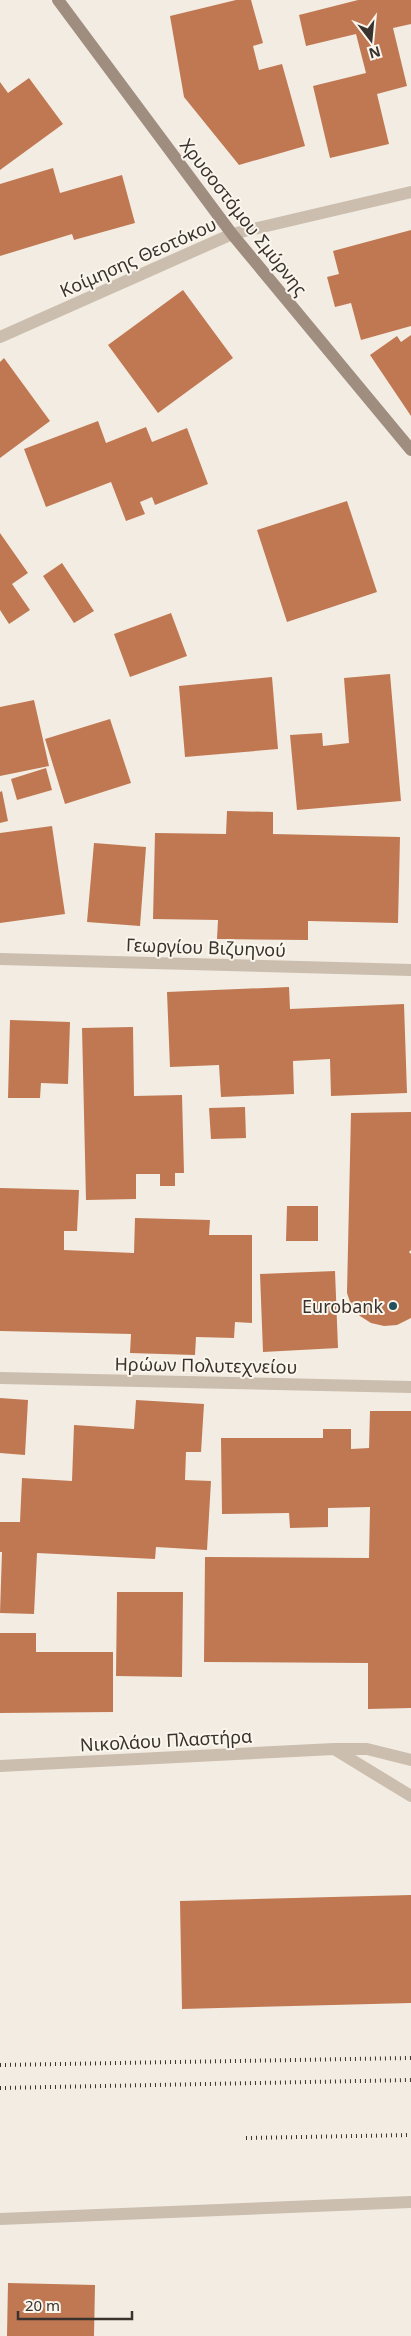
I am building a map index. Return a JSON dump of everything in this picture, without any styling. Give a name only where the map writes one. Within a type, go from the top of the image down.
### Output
[{"type":"street","name":"Χρυσοστόμου Σμύρνης","points":[[58,0],[232,234],[411,450]]},
{"type":"street","name":"Κοίμησης Θεοτόκου","points":[[0,337],[232,234],[411,192]]},
{"type":"street","name":"Γεωργίου Βιζυηνού","points":[[0,959],[411,970]]},
{"type":"street","name":"Ηρώων Πολυτεχνείου","points":[[0,1378],[411,1387]]},
{"type":"street","name":"Νικολάου Πλαστήρα","points":[[0,1766],[334,1749],[367,1749],[411,1760]]},
{"type":"street","points":[[334,1749],[411,1796]]},
{"type":"street","points":[[0,2219],[411,2202]]},
{"type":"building","points":[[236,0],[251,0],[263,43],[253,46],[259,70],[282,64],[305,146],[239,165],[184,97],[170,16]]},
{"type":"building","points":[[358,0],[411,0],[411,24],[393,28],[407,86],[377,94],[389,144],[330,158],[313,86],[366,73],[356,34],[306,46],[299,15]]},
{"type":"building","points":[[29,78],[63,124],[0,170],[0,82],[8,93]]},
{"type":"building","points":[[53,168],[60,193],[122,175],[135,223],[74,240],[72,234],[0,256],[0,184]]},
{"type":"building","points":[[411,230],[411,326],[361,340],[351,303],[335,307],[327,277],[339,274],[333,251]]},
{"type":"building","points":[[183,290],[233,358],[158,413],[108,345]]},
{"type":"building","points":[[411,335],[411,416],[370,355],[397,336],[401,342]]},
{"type":"building","points":[[4,358],[50,421],[0,458],[0,362]]},
{"type":"building","points":[[98,421],[106,443],[146,427],[152,442],[187,428],[208,484],[155,505],[152,497],[140,502],[145,514],[126,521],[111,482],[46,507],[24,449]]},
{"type":"building","points":[[347,501],[377,592],[287,622],[257,530]]},
{"type":"building","points":[[0,533],[28,573],[12,584],[30,610],[9,624],[0,610]]},
{"type":"building","points":[[62,563],[94,611],[74,623],[43,576]]},
{"type":"building","points":[[171,613],[187,656],[130,677],[114,634]]},
{"type":"building","points":[[390,674],[401,801],[297,810],[290,735],[322,733],[323,746],[349,743],[344,678]]},
{"type":"building","points":[[272,677],[278,749],[185,757],[179,686]]},
{"type":"building","points":[[34,700],[49,766],[0,776],[0,707]]},
{"type":"building","points":[[110,719],[131,783],[65,804],[45,739]]},
{"type":"building","points":[[46,768],[52,790],[17,800],[11,779]]},
{"type":"building","points":[[2,791],[8,821],[0,823],[0,792]]},
{"type":"building","points":[[227,811],[273,812],[273,834],[400,837],[398,923],[308,921],[308,940],[217,939],[218,920],[153,919],[155,833],[226,834]]},
{"type":"building","points":[[52,826],[65,914],[0,923],[0,833]]},
{"type":"building","points":[[94,843],[146,847],[140,926],[87,922]]},
{"type":"building","points":[[289,987],[290,1009],[404,1004],[407,1093],[331,1096],[330,1059],[293,1061],[294,1094],[221,1097],[219,1065],[170,1067],[167,992]]},
{"type":"building","points":[[10,1020],[70,1022],[68,1084],[41,1083],[40,1098],[8,1098]]},
{"type":"building","points":[[133,1027],[134,1096],[182,1095],[184,1173],[175,1173],[175,1186],[160,1186],[160,1174],[136,1174],[136,1199],[86,1200],[82,1028]]},
{"type":"building","points":[[245,1107],[246,1138],[211,1139],[209,1108]]},
{"type":"building","points":[[411,1112],[411,1250],[409,1252],[411,1254],[411,1318],[397,1325],[384,1326],[371,1323],[360,1316],[351,1305],[347,1293],[351,1113]]},
{"type":"building","points":[[0,1188],[79,1190],[77,1231],[64,1231],[64,1250],[134,1253],[135,1218],[210,1220],[209,1235],[252,1235],[252,1323],[235,1322],[234,1338],[196,1337],[195,1355],[130,1353],[131,1334],[0,1331]]},
{"type":"building","points":[[287,1206],[318,1206],[318,1241],[286,1241]]},
{"type":"building","points":[[335,1271],[338,1348],[263,1352],[260,1274]]},
{"type":"building","points":[[0,1398],[28,1400],[25,1455],[0,1453]]},
{"type":"building","points":[[136,1400],[204,1404],[201,1452],[186,1452],[185,1480],[211,1481],[207,1550],[156,1547],[155,1559],[37,1553],[34,1614],[0,1613],[2,1552],[0,1552],[0,1522],[20,1522],[22,1478],[72,1481],[74,1425],[134,1429]]},
{"type":"building","points":[[370,1411],[411,1411],[411,1708],[368,1709],[368,1663],[204,1662],[205,1557],[369,1558],[370,1507],[328,1508],[328,1527],[290,1528],[289,1513],[222,1514],[221,1438],[323,1438],[323,1429],[351,1429],[351,1449],[369,1448]]},
{"type":"building","points":[[117,1592],[183,1592],[182,1677],[116,1676]]},
{"type":"building","points":[[0,1633],[36,1633],[36,1652],[113,1652],[113,1712],[0,1713]]},
{"type":"building","points":[[411,1895],[411,2003],[182,2009],[180,1901]]},
{"type":"building","points":[[8,2283],[95,2285],[94,2336],[7,2336]]},
{"type":"railway","points":[[0,2065],[411,2058]]},
{"type":"railway","points":[[0,2088],[411,2080]]},
{"type":"railway","points":[[246,2138],[411,2135]]},
{"type":"place","name":"Eurobank","points":[[393,1306]]}]
